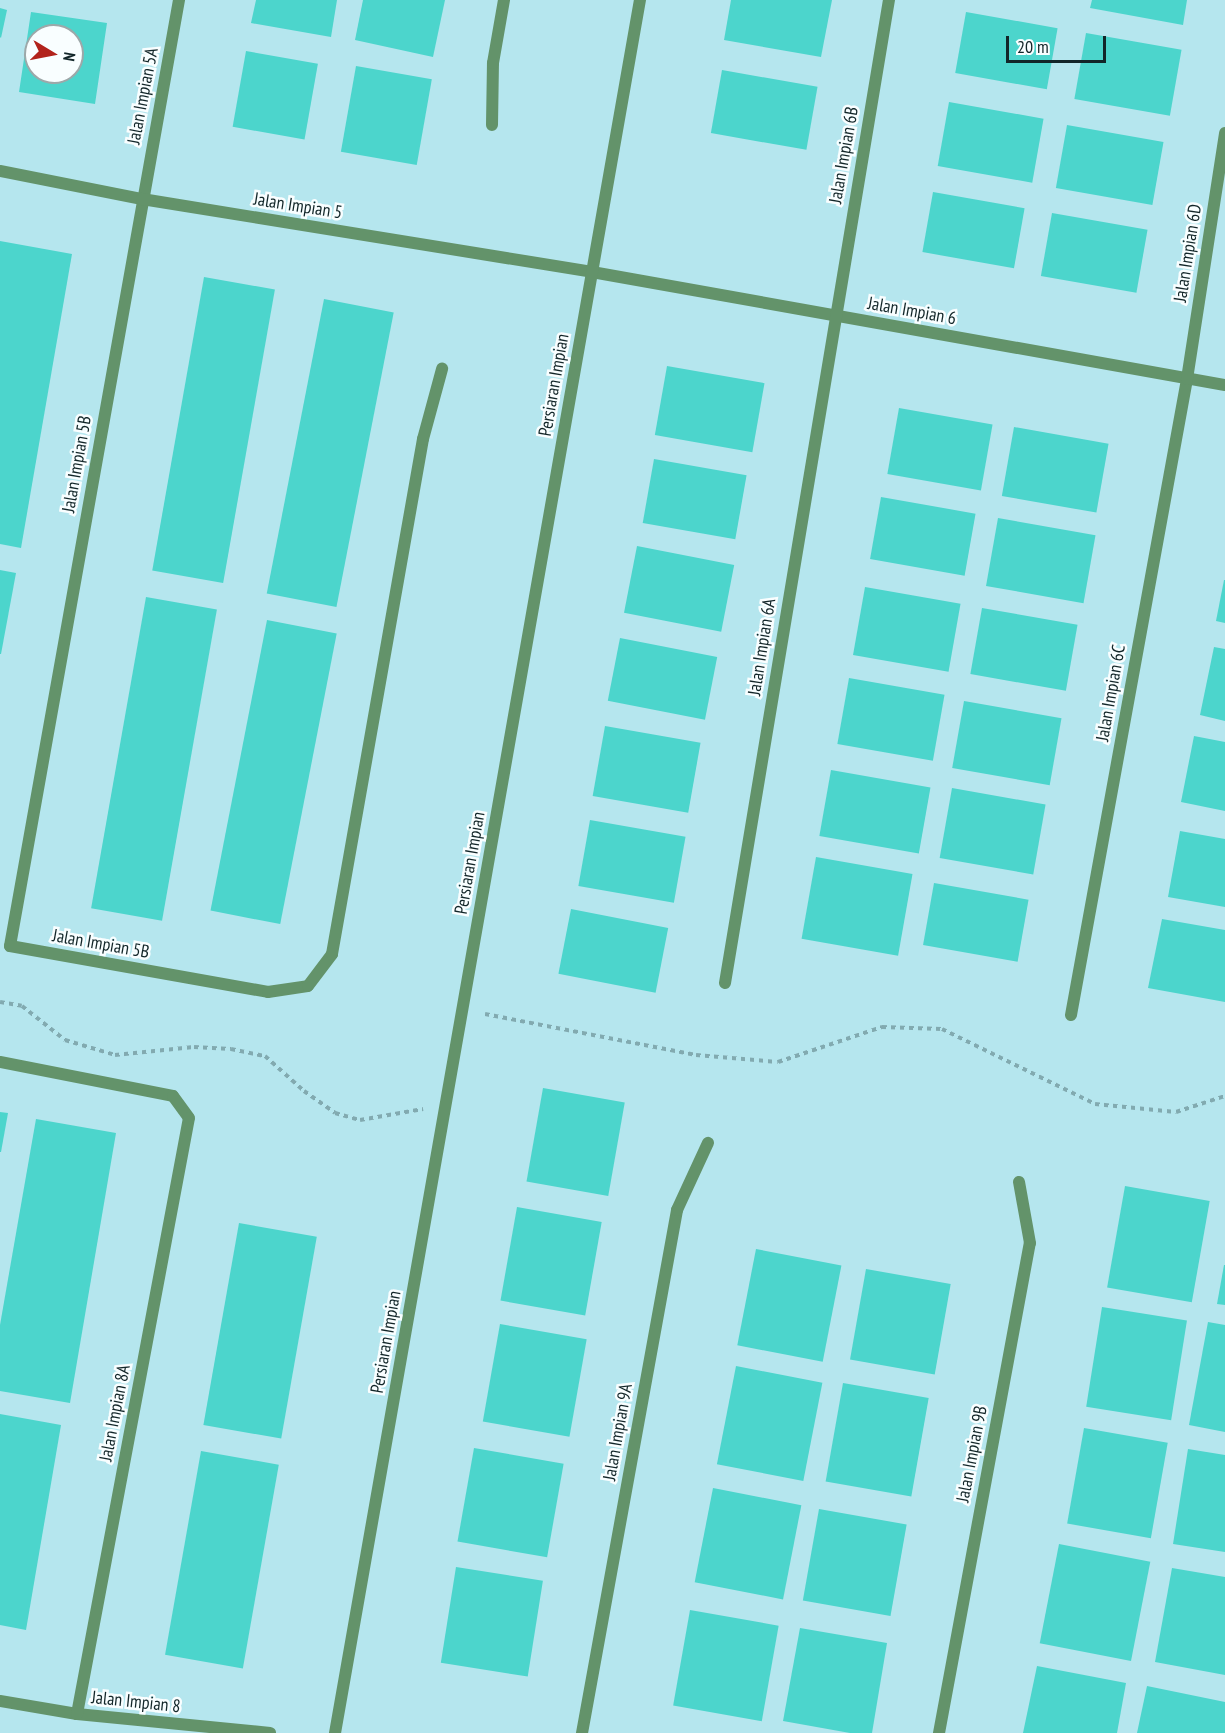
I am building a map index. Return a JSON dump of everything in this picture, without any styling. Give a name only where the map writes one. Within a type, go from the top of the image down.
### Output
[{"type":"street","name":"Jalan Impian 5A","points":[[142,199],[179,0]]},
{"type":"street","points":[[492,125],[493,63],[504,0]]},
{"type":"street","name":"Persiaran Impian","points":[[335,1733],[640,0]]},
{"type":"street","name":"Jalan Impian 6B","points":[[835,316],[889,0]]},
{"type":"street","name":"Jalan Impian 6D","points":[[1187,378],[1225,133]]},
{"type":"street","name":"Jalan Impian 5","points":[[0,171],[142,199],[592,273]]},
{"type":"street","name":"Jalan Impian 5B","points":[[142,199],[5,946],[268,992],[308,986],[332,954],[423,439],[442,369]]},
{"type":"street","name":"Jalan Impian 6","points":[[592,273],[1225,385]]},
{"type":"street","name":"Jalan Impian 6A","points":[[725,983],[835,316]]},
{"type":"street","name":"Jalan Impian 6C","points":[[1071,1015],[1187,378]]},
{"type":"street","name":"Jalan Impian 8A","points":[[0,1062],[173,1096],[189,1118],[77,1714]]},
{"type":"street","name":"Jalan Impian 9A","points":[[582,1733],[677,1210],[708,1143]]},
{"type":"street","name":"Jalan Impian 9B","points":[[939,1733],[1030,1244],[1019,1182]]},
{"type":"street","name":"Jalan Impian 8","points":[[0,1701],[77,1714],[270,1733]]},
{"type":"path","points":[[0,1002],[22,1006],[65,1040],[115,1055],[194,1047],[231,1049],[265,1056],[304,1091],[335,1113],[360,1120],[446,1106]]},
{"type":"path","points":[[463,1010],[696,1055],[778,1062],[882,1027],[942,1029],[1095,1104],[1176,1112],[1225,1096]]},
{"type":"building","points":[[256,0],[337,0],[331,37],[251,23]]},
{"type":"building","points":[[363,0],[445,0],[433,57],[355,40]]},
{"type":"building","points":[[731,0],[832,0],[821,57],[724,40]]},
{"type":"building","points":[[1092,0],[1187,0],[1183,25],[1090,8]]},
{"type":"building","points":[[0,8],[7,10],[1,38],[0,37]]},
{"type":"building","points":[[31,12],[107,23],[95,104],[19,92],[24,59],[24,84],[84,84],[84,24],[29,24]]},
{"type":"building","points":[[966,12],[1058,28],[1047,89],[955,73]]},
{"type":"building","points":[[1086,33],[1182,50],[1170,116],[1074,99]]},
{"type":"building","points":[[246,51],[318,64],[305,140],[233,127]]},
{"type":"building","points":[[356,66],[432,79],[417,165],[341,152]]},
{"type":"building","points":[[722,70],[818,87],[806,150],[711,133]]},
{"type":"building","points":[[949,102],[1044,119],[1032,183],[938,166]]},
{"type":"building","points":[[1067,125],[1164,142],[1152,205],[1056,188]]},
{"type":"building","points":[[933,192],[1025,208],[1014,268],[922,252]]},
{"type":"building","points":[[1052,213],[1148,230],[1136,293],[1041,276]]},
{"type":"building","points":[[0,241],[72,254],[21,548],[0,544]]},
{"type":"building","points":[[204,277],[275,290],[223,583],[152,570]]},
{"type":"building","points":[[324,299],[394,313],[336,607],[267,593]]},
{"type":"building","points":[[667,366],[764,383],[752,452],[655,435]]},
{"type":"building","points":[[899,408],[993,424],[981,490],[887,474]]},
{"type":"building","points":[[1014,427],[1109,444],[1096,513],[1002,496]]},
{"type":"building","points":[[654,459],[747,475],[735,539],[643,523]]},
{"type":"building","points":[[881,497],[976,514],[965,576],[870,559]]},
{"type":"building","points":[[998,518],[1095,535],[1084,603],[986,586]]},
{"type":"building","points":[[637,546],[734,565],[721,632],[624,613]]},
{"type":"building","points":[[0,570],[16,573],[1,654],[0,654]]},
{"type":"building","points":[[1225,580],[1225,623],[1216,621]]},
{"type":"building","points":[[865,587],[961,604],[949,672],[853,655]]},
{"type":"building","points":[[146,597],[217,610],[162,921],[91,908]]},
{"type":"building","points":[[982,608],[1078,625],[1066,691],[970,674]]},
{"type":"building","points":[[267,620],[337,634],[280,924],[211,911]]},
{"type":"building","points":[[620,638],[717,657],[705,720],[608,701]]},
{"type":"building","points":[[1214,647],[1225,649],[1225,721],[1200,715]]},
{"type":"building","points":[[849,678],[945,695],[933,761],[837,744]]},
{"type":"building","points":[[964,701],[1061,718],[1050,785],[952,768]]},
{"type":"building","points":[[605,726],[701,743],[688,813],[593,796]]},
{"type":"building","points":[[1194,736],[1225,742],[1225,811],[1181,802]]},
{"type":"building","points":[[831,770],[930,788],[919,854],[819,836]]},
{"type":"building","points":[[952,788],[1046,804],[1033,874],[940,858]]},
{"type":"building","points":[[590,820],[686,837],[674,903],[578,886]]},
{"type":"building","points":[[1180,831],[1225,839],[1225,907],[1168,897]]},
{"type":"building","points":[[816,857],[913,874],[898,956],[802,939]]},
{"type":"building","points":[[934,883],[1029,900],[1018,962],[923,945]]},
{"type":"building","points":[[571,909],[668,928],[656,993],[558,974]]},
{"type":"building","points":[[1162,919],[1225,930],[1225,1002],[1148,988]]},
{"type":"building","points":[[543,1088],[625,1102],[608,1196],[527,1182]]},
{"type":"building","points":[[0,1112],[8,1113],[1,1152],[0,1152]]},
{"type":"building","points":[[36,1119],[116,1133],[70,1403],[0,1391],[0,1325]]},
{"type":"building","points":[[1125,1186],[1210,1201],[1192,1302],[1107,1287]]},
{"type":"building","points":[[517,1207],[602,1222],[585,1315],[501,1301]]},
{"type":"building","points":[[239,1223],[317,1237],[281,1439],[203,1425]]},
{"type":"building","points":[[756,1249],[841,1266],[823,1362],[737,1345]]},
{"type":"building","points":[[1225,1265],[1225,1305],[1217,1304]]},
{"type":"building","points":[[866,1269],[951,1284],[935,1375],[850,1360]]},
{"type":"building","points":[[1102,1307],[1187,1320],[1171,1420],[1086,1407]]},
{"type":"building","points":[[1208,1322],[1225,1325],[1225,1432],[1189,1425]]},
{"type":"building","points":[[500,1324],[587,1339],[569,1437],[483,1421]]},
{"type":"building","points":[[736,1366],[822,1383],[803,1481],[717,1464]]},
{"type":"building","points":[[843,1383],[929,1398],[911,1497],[826,1481]]},
{"type":"building","points":[[0,1414],[61,1425],[26,1630],[0,1625]]},
{"type":"building","points":[[1084,1428],[1168,1443],[1151,1538],[1067,1524]]},
{"type":"building","points":[[474,1448],[564,1464],[547,1557],[458,1542]]},
{"type":"building","points":[[1188,1449],[1225,1455],[1225,1552],[1173,1544]]},
{"type":"building","points":[[201,1451],[279,1465],[243,1669],[165,1655]]},
{"type":"building","points":[[713,1488],[801,1505],[783,1599],[695,1582]]},
{"type":"building","points":[[819,1509],[907,1524],[890,1616],[803,1601]]},
{"type":"building","points":[[1059,1544],[1150,1562],[1131,1661],[1040,1643]]},
{"type":"building","points":[[456,1567],[543,1581],[528,1677],[441,1663]]},
{"type":"building","points":[[1172,1568],[1225,1577],[1225,1675],[1155,1662]]},
{"type":"building","points":[[690,1610],[779,1626],[762,1721],[673,1706]]},
{"type":"building","points":[[800,1628],[887,1643],[872,1733],[850,1733],[783,1721]]},
{"type":"building","points":[[1037,1666],[1126,1683],[1117,1733],[1023,1733]]},
{"type":"building","points":[[1147,1686],[1225,1702],[1225,1733],[1137,1733]]}]
